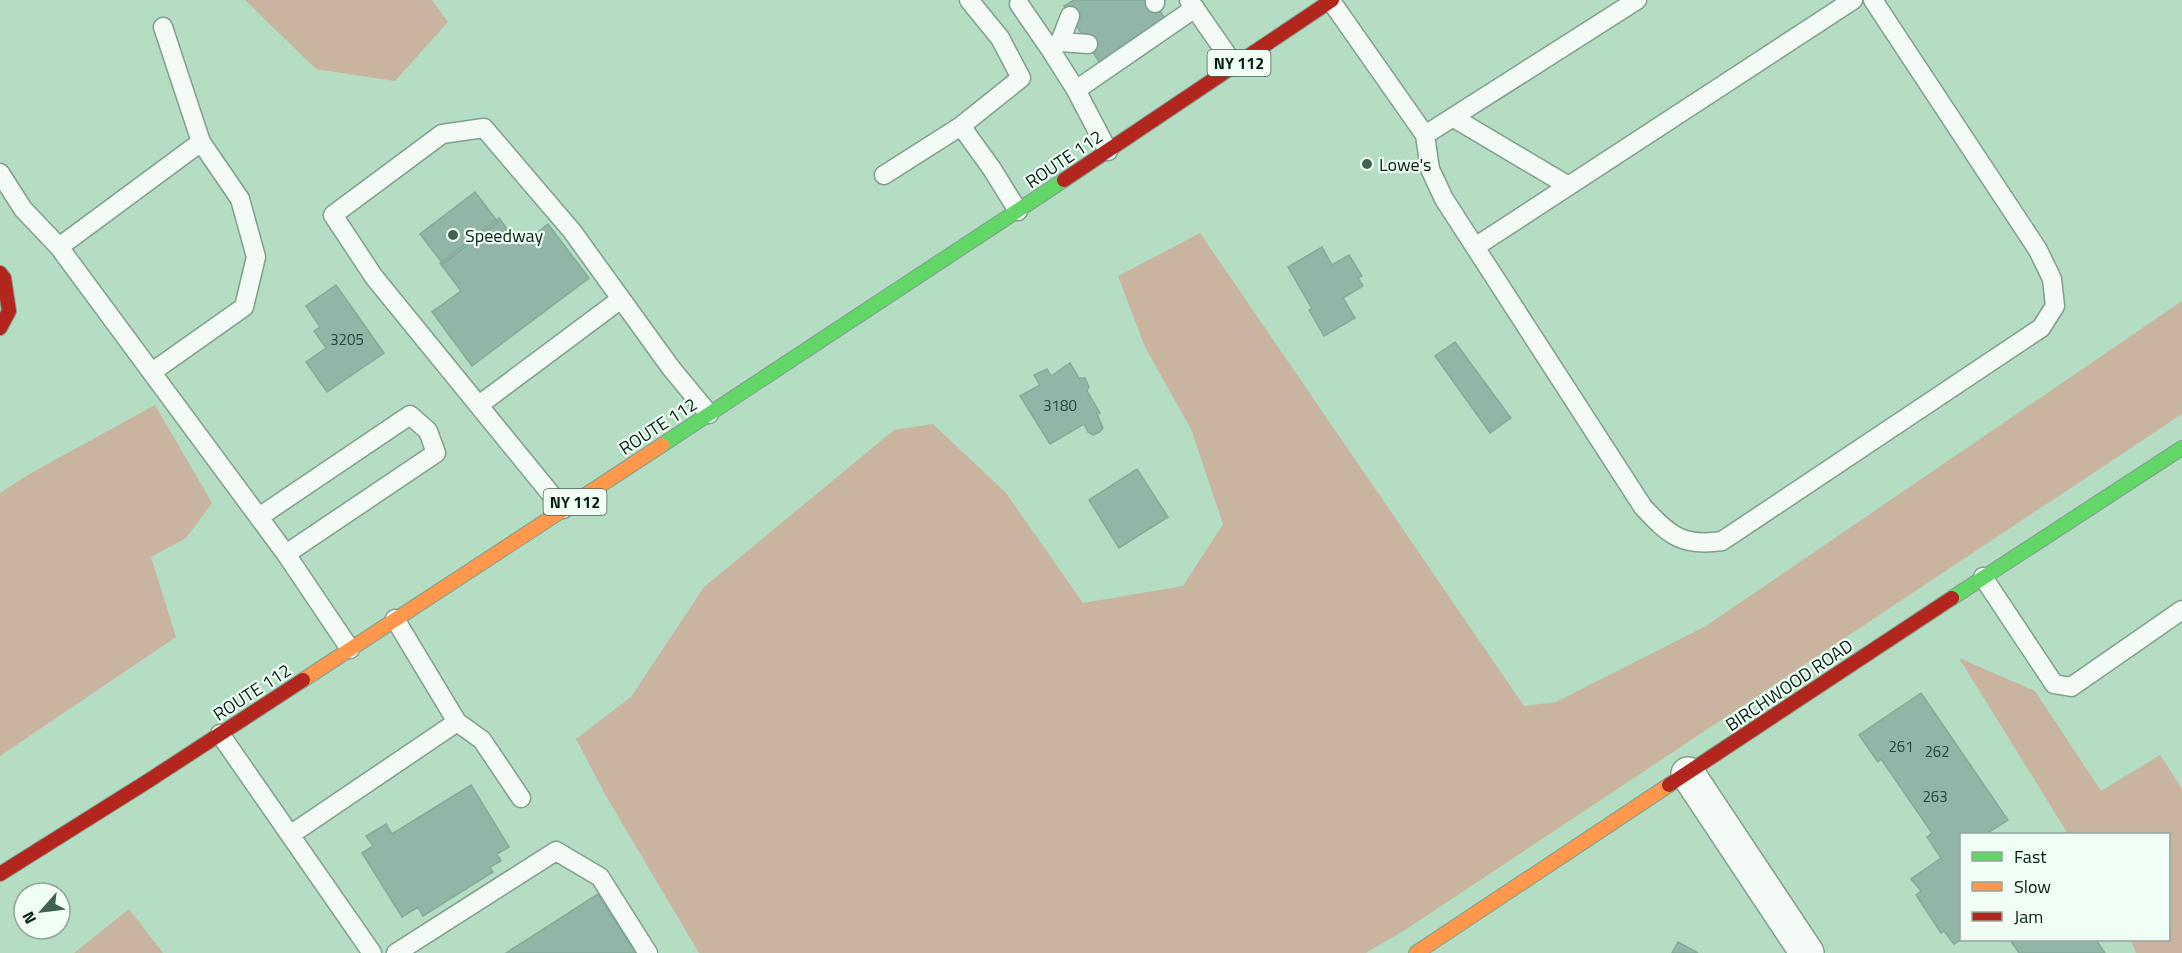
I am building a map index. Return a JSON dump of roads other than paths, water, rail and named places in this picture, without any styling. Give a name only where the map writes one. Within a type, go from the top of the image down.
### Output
[{"type":"main road","name":"ROUTE 112","points":[[0,874],[220,734],[1108,152],[1331,0]]},
{"type":"main road","points":[[0,273],[4,278],[9,311],[0,328]]},
{"type":"main road","name":"BIRCHWOOD ROAD","points":[[1416,953],[1983,577],[2182,448]]},
{"type":"street","points":[[1688,774],[1807,953]]},
{"type":"lane","points":[[884,175],[961,126],[1021,78],[1000,38],[969,0]]},
{"type":"lane","points":[[1331,0],[1425,135],[1430,169],[1444,199],[1643,507],[1662,527],[1681,539],[1701,544],[1722,541],[2041,328],[2055,306],[2052,279],[2038,250],[1873,0]]},
{"type":"lane","points":[[1425,135],[1637,0]]},
{"type":"lane","points":[[1475,247],[1853,0]]},
{"type":"lane","points":[[1019,4],[1055,46],[1108,152]]},
{"type":"lane","points":[[1076,90],[1192,4],[1235,66]]},
{"type":"lane","points":[[1055,46],[1070,16]]},
{"type":"lane","points":[[152,372],[244,307],[256,256],[240,199],[201,142],[163,27]]},
{"type":"lane","points":[[1055,46],[1088,44]]},
{"type":"lane","points":[[1454,118],[1567,185]]},
{"type":"lane","points":[[961,126],[1018,211]]},
{"type":"lane","points":[[563,509],[374,277],[333,215],[442,134],[484,128],[572,231],[670,368],[709,414]]},
{"type":"lane","points":[[60,247],[201,142]]},
{"type":"lane","points":[[0,173],[23,209],[60,247],[259,517],[350,649]]},
{"type":"lane","points":[[479,405],[621,299]]},
{"type":"lane","points":[[259,517],[410,415],[429,431],[436,453],[286,554]]},
{"type":"lane","points":[[1983,577],[2054,684],[2071,687],[2182,610]]},
{"type":"lane","points":[[395,619],[457,722],[482,740],[521,798]]},
{"type":"lane","points":[[290,835],[457,722]]},
{"type":"lane","points":[[220,734],[372,953]]},
{"type":"lane","points":[[396,953],[556,851],[600,877],[648,953]]},
{"type":"place","name":"Lowe's","points":[[1367,164]]},
{"type":"place","name":"Speedway","points":[[453,235]]}]
